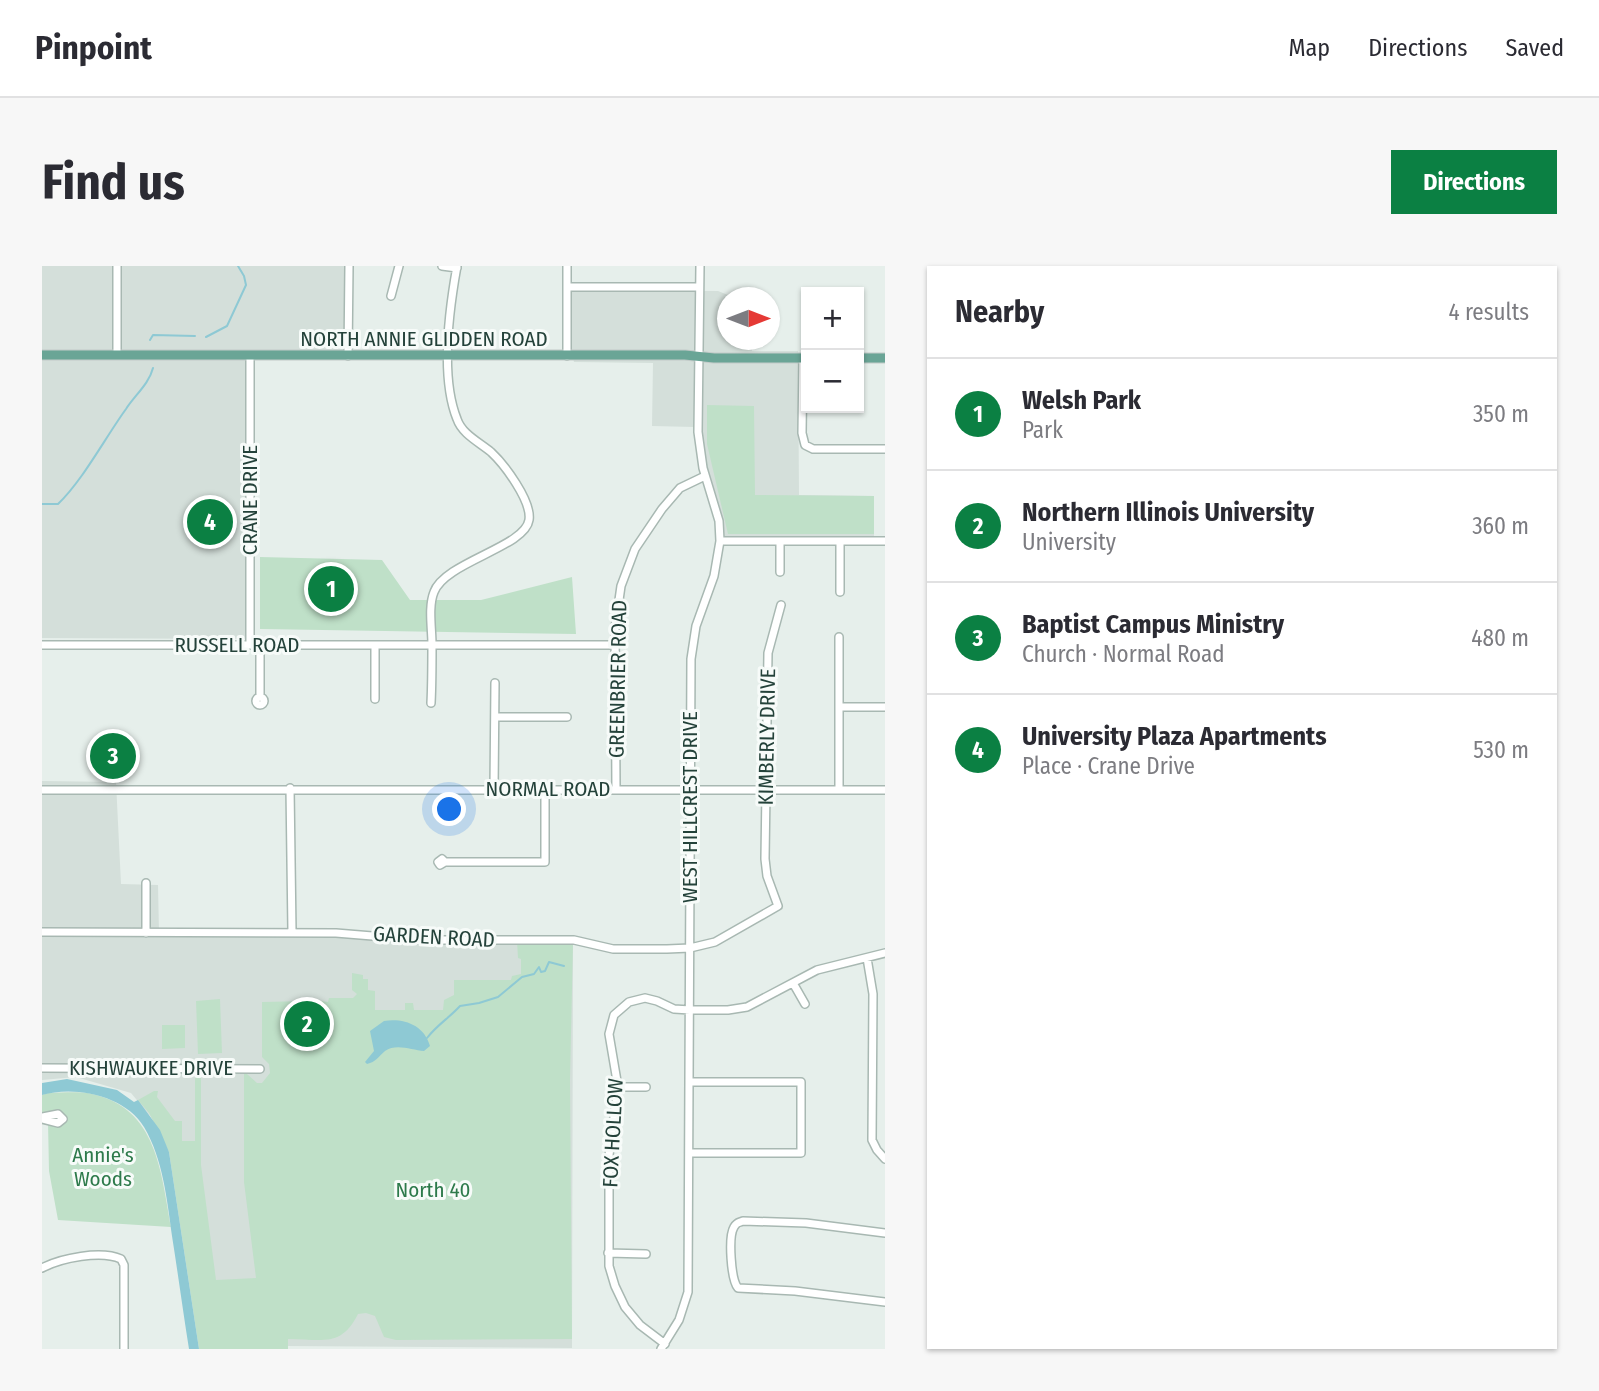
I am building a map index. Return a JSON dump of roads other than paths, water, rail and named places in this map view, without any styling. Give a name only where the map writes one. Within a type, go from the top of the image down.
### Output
[{"type":"main road","name":"NORTH ANNIE GLIDDEN ROAD","points":[[42,355],[250,356],[348,352],[448,356],[801,358]]},
{"type":"main road","points":[[864,358],[885,358]]},
{"type":"street","points":[[117,266],[117,355]]},
{"type":"street","points":[[348,352],[349,266]]},
{"type":"street","points":[[391,296],[399,266]]},
{"type":"street","points":[[431,703],[432,601],[438,584],[517,536],[529,522],[522,495],[494,454],[463,430],[458,422],[453,407],[448,356],[450,306],[457,267],[442,266]]},
{"type":"street","points":[[567,266],[567,356]]},
{"type":"street","name":"WEST HILLCREST DRIVE","points":[[663,1347],[679,1320],[688,1292],[692,651],[698,617],[715,576],[720,541],[719,521],[705,476],[698,432],[700,266]]},
{"type":"street","points":[[567,287],[699,287]]},
{"type":"street","name":"CRANE DRIVE","points":[[250,356],[250,645]]},
{"type":"street","points":[[804,413],[803,437],[807,447],[885,449]]},
{"type":"street","name":"GREENBRIER ROAD","points":[[616,789],[618,599],[634,551],[657,515],[675,493],[705,476]]},
{"type":"street","points":[[720,541],[885,541]]},
{"type":"street","points":[[780,541],[780,572]]},
{"type":"street","points":[[839,592],[840,541]]},
{"type":"street","name":"KIMBERLY DRIVE","points":[[766,871],[768,653],[781,606]]},
{"type":"street","points":[[839,637],[839,790]]},
{"type":"street","name":"RUSSELL ROAD","points":[[42,645],[616,645]]},
{"type":"street","points":[[260,645],[260,697]]},
{"type":"street","points":[[374,646],[375,699]]},
{"type":"street","points":[[494,789],[495,683]]},
{"type":"street","points":[[839,707],[885,707]]},
{"type":"street","points":[[495,717],[567,717]]},
{"type":"street","points":[[290,788],[292,932]]},
{"type":"street","points":[[445,862],[545,862],[545,789]]},
{"type":"street","name":"NORMAL ROAD","points":[[42,790],[885,790]]},
{"type":"street","name":"GARDEN ROAD","points":[[42,932],[292,932],[364,934],[421,940],[574,940],[620,950],[690,948],[728,936],[778,906],[766,871]]},
{"type":"street","points":[[146,883],[146,933]]},
{"type":"street","name":"FOX HOLLOW","points":[[663,1347],[625,1307],[612,1279],[608,1253],[610,1155],[618,1087],[609,1034],[612,1019],[629,1002],[645,998],[657,1000],[674,1009],[728,1010],[747,1007],[817,970],[885,953]]},
{"type":"street","points":[[867,958],[873,994],[872,1135],[874,1146],[885,1159]]},
{"type":"street","points":[[793,983],[805,1004]]},
{"type":"street","name":"KISHWAUKEE DRIVE","points":[[42,1068],[260,1069]]},
{"type":"street","points":[[690,1082],[801,1082],[801,1153],[690,1153]]},
{"type":"street","points":[[618,1087],[646,1087]]},
{"type":"street","points":[[885,1233],[806,1223],[743,1221],[736,1225],[732,1233],[732,1277],[738,1288],[795,1290],[885,1302]]},
{"type":"street","points":[[608,1253],[646,1254]]},
{"type":"street","points":[[42,1268],[66,1259],[108,1254],[121,1259],[124,1265],[124,1349]]},
{"type":"water","points":[[384,1021],[412,1024],[423,1033],[430,1046],[424,1051],[399,1047],[389,1049],[367,1064],[365,1062],[374,1051],[370,1031]]},
{"type":"water","points":[[67,1079],[117,1090],[134,1102],[138,1100],[160,1130],[169,1152],[199,1349],[189,1349],[166,1194],[156,1152],[150,1139],[136,1116],[113,1101],[69,1091],[42,1095],[42,1083]]},
{"type":"waterway","points":[[206,337],[227,326],[246,285],[238,266]]},
{"type":"waterway","points":[[150,340],[153,335],[195,336]]},
{"type":"waterway","points":[[42,504],[58,504],[67,494],[145,384],[153,368]]},
{"type":"waterway","points":[[427,1038],[460,1006],[498,997],[522,977],[534,974],[539,967],[541,972],[545,971],[549,962],[564,966]]},
{"type":"place","name":"University Plaza Apartments","points":[[210,522]]},
{"type":"place","name":"Welsh Park","points":[[331,589]]},
{"type":"place","name":"Baptist Campus Ministry","points":[[113,756]]},
{"type":"place","name":"Northern Illinois University","points":[[307,1024]]},
{"type":"park label","name":"Annie's Woods","points":[[103,1167]]},
{"type":"park label","name":"North 40","points":[[433,1190]]}]
